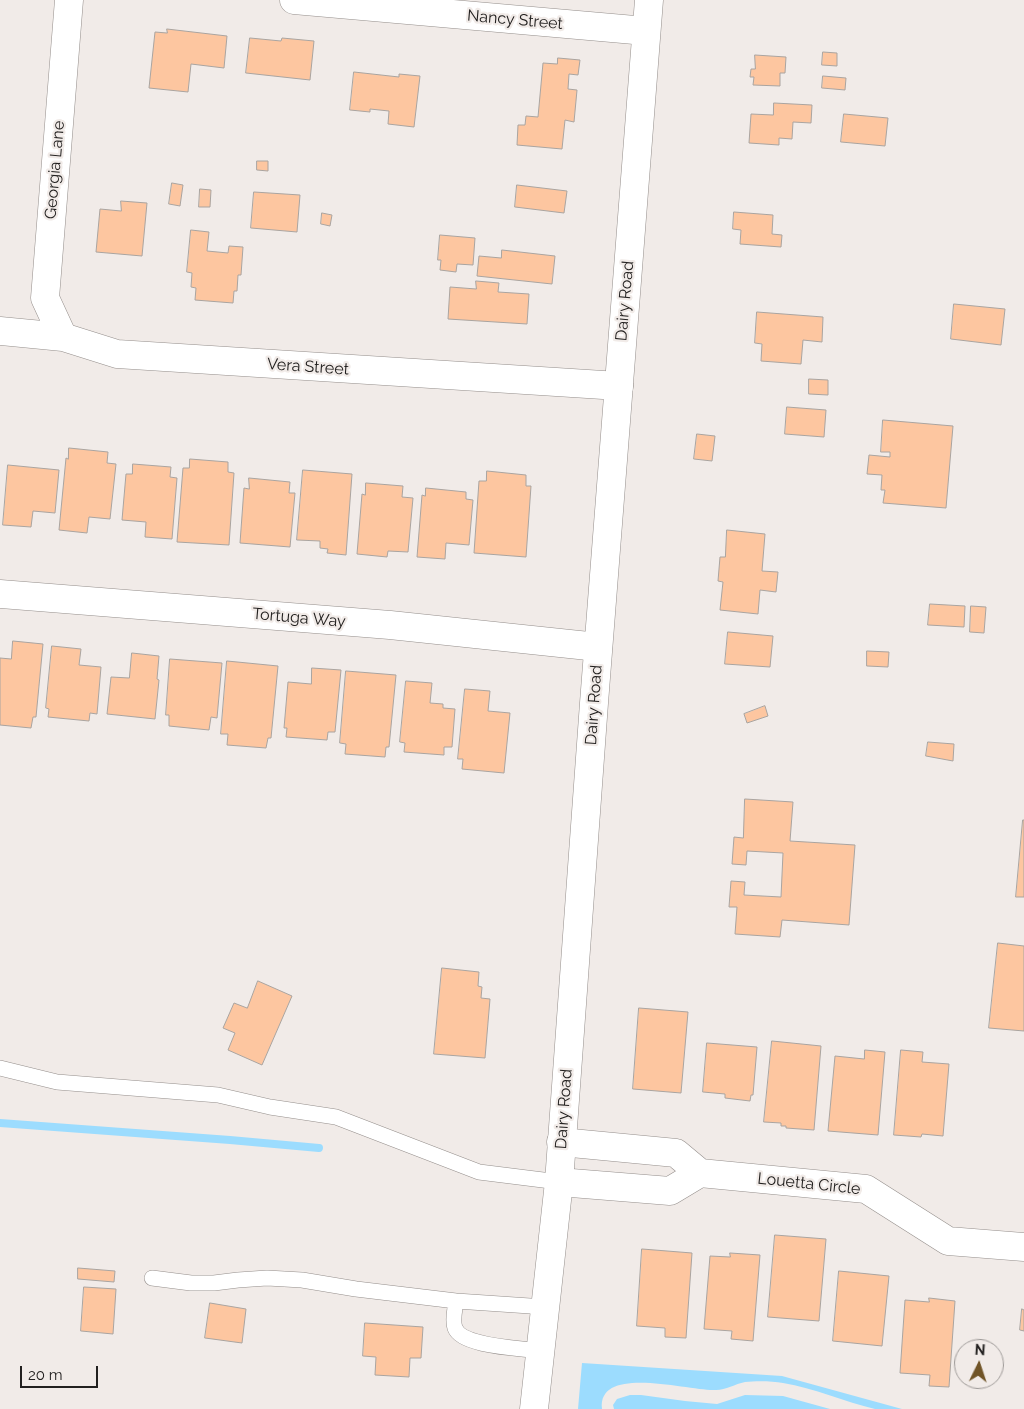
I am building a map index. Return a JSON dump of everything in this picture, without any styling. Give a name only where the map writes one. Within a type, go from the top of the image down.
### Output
[{"type":"street","name":"Georgia Lane","points":[[63,337],[45,298],[69,0]]},
{"type":"street","name":"Nancy Street","points":[[294,0],[646,32]]},
{"type":"street","name":"Dairy Road","points":[[534,1409],[559,1182],[598,647],[649,0]]},
{"type":"street","name":"Vera Street","points":[[0,331],[63,337],[117,354],[618,386]]},
{"type":"street","name":"Tortuga Way","points":[[0,594],[390,625],[598,647]]},
{"type":"street","points":[[559,1182],[670,1191],[700,1173],[676,1153],[562,1142]]},
{"type":"street","name":"Louetta Circle","points":[[700,1173],[866,1189],[948,1241],[1024,1247]]},
{"type":"lane","points":[[0,1068],[57,1082],[218,1095],[270,1107],[336,1117],[479,1172],[559,1182]]},
{"type":"lane","points":[[152,1278],[191,1283],[214,1283],[267,1278],[302,1280],[356,1289],[456,1301],[545,1307]]},
{"type":"lane","points":[[456,1301],[455,1329],[460,1336],[470,1341],[540,1351]]},
{"type":"water","points":[[582,1363],[782,1376],[902,1409],[875,1409],[795,1385],[759,1381],[745,1382],[716,1390],[630,1383],[614,1387],[604,1395],[602,1409],[578,1409]]},
{"type":"water","points":[[630,1395],[717,1404],[745,1395],[783,1396],[830,1409],[614,1409],[613,1405],[617,1399]]},
{"type":"building","points":[[167,29],[227,36],[224,68],[191,64],[188,92],[149,88],[155,32],[167,33]]},
{"type":"building","points":[[250,38],[281,41],[282,38],[314,41],[310,80],[246,73]]},
{"type":"building","points":[[823,52],[837,53],[837,66],[822,65]]},
{"type":"building","points":[[755,55],[786,57],[785,73],[780,73],[780,86],[753,85],[754,77],[750,77],[751,69],[755,69]]},
{"type":"building","points":[[558,58],[580,60],[578,75],[569,74],[568,89],[577,90],[574,122],[565,120],[562,149],[517,145],[518,125],[525,125],[526,116],[538,117],[543,63],[557,64]]},
{"type":"building","points":[[354,72],[399,77],[399,74],[420,76],[414,127],[388,124],[389,111],[370,109],[370,112],[350,110]]},
{"type":"building","points":[[823,76],[846,78],[845,90],[822,88]]},
{"type":"building","points":[[774,103],[812,105],[811,123],[793,122],[792,139],[779,138],[779,145],[749,143],[751,114],[773,115]]},
{"type":"building","points":[[844,114],[888,118],[885,146],[841,142]]},
{"type":"building","points":[[257,161],[268,161],[268,171],[257,170]]},
{"type":"building","points":[[172,183],[183,185],[180,206],[169,204]]},
{"type":"building","points":[[517,185],[567,191],[564,213],[515,207]]},
{"type":"building","points":[[200,189],[211,190],[210,207],[199,207]]},
{"type":"building","points":[[254,192],[300,195],[297,232],[251,228]]},
{"type":"building","points":[[121,201],[147,203],[142,256],[96,252],[100,209],[121,211]]},
{"type":"building","points":[[734,212],[773,215],[772,234],[782,235],[781,247],[740,244],[741,230],[733,229]]},
{"type":"building","points":[[322,213],[332,215],[330,226],[321,224]]},
{"type":"building","points":[[191,230],[209,232],[207,251],[228,253],[229,246],[243,247],[241,275],[238,275],[237,291],[234,291],[233,303],[195,300],[196,288],[191,287],[192,273],[187,272]]},
{"type":"building","points":[[440,235],[475,238],[473,265],[457,264],[456,272],[440,270],[441,260],[438,260]]},
{"type":"building","points":[[502,250],[555,256],[552,284],[477,276],[479,256],[501,258]]},
{"type":"building","points":[[476,281],[499,283],[498,292],[529,294],[527,324],[448,319],[450,287],[476,289]]},
{"type":"building","points":[[954,304],[1005,309],[1001,345],[951,339]]},
{"type":"building","points":[[757,312],[823,317],[822,342],[803,340],[801,364],[761,361],[762,344],[755,343]]},
{"type":"building","points":[[809,379],[828,380],[828,395],[809,394]]},
{"type":"building","points":[[787,407],[826,410],[824,437],[785,434]]},
{"type":"building","points":[[883,420],[953,426],[946,508],[883,503],[885,490],[881,490],[882,475],[867,474],[869,455],[890,457],[890,452],[881,452]]},
{"type":"building","points":[[697,434],[715,436],[712,461],[694,459]]},
{"type":"building","points":[[69,448],[108,452],[107,463],[116,464],[110,519],[89,517],[87,533],[59,530],[66,458],[68,459]]},
{"type":"building","points":[[190,459],[228,462],[228,472],[234,473],[229,545],[177,542],[183,468],[189,468]]},
{"type":"building","points":[[133,464],[171,467],[170,477],[177,478],[172,539],[145,537],[146,522],[122,520],[126,474],[132,474]]},
{"type":"building","points":[[8,465],[59,470],[55,513],[33,511],[31,527],[3,525]]},
{"type":"building","points":[[303,470],[352,474],[346,555],[327,553],[328,549],[320,548],[320,541],[297,540]]},
{"type":"building","points":[[487,471],[526,475],[526,486],[531,486],[526,557],[474,553],[479,481],[486,481]]},
{"type":"building","points":[[249,478],[290,482],[289,493],[295,493],[290,547],[240,543],[244,488],[249,489]]},
{"type":"building","points":[[366,483],[403,486],[402,497],[413,498],[408,552],[388,551],[387,557],[357,554],[362,494],[365,495]]},
{"type":"building","points":[[426,488],[466,492],[466,499],[473,500],[469,545],[446,543],[445,559],[417,557],[422,495],[425,496]]},
{"type":"building","points":[[727,530],[765,534],[762,571],[778,572],[776,592],[760,590],[758,614],[720,610],[723,582],[718,581],[720,557],[725,557]]},
{"type":"building","points":[[930,604],[965,606],[964,627],[928,625]]},
{"type":"building","points":[[971,606],[986,607],[984,633],[970,632]]},
{"type":"building","points":[[728,632],[773,636],[770,667],[725,664]]},
{"type":"building","points":[[13,641],[43,644],[36,717],[33,717],[31,728],[0,725],[0,658],[11,659]]},
{"type":"building","points":[[52,646],[81,649],[79,665],[101,667],[97,714],[90,713],[89,721],[48,717],[49,709],[46,708]]},
{"type":"building","points":[[867,651],[889,652],[888,667],[867,666]]},
{"type":"building","points":[[132,653],[159,656],[157,679],[159,680],[155,719],[107,714],[111,677],[129,678]]},
{"type":"building","points":[[170,659],[222,663],[217,718],[211,717],[209,730],[169,726],[169,715],[166,715]]},
{"type":"building","points":[[227,661],[278,666],[271,738],[268,738],[266,748],[227,745],[228,734],[221,734]]},
{"type":"building","points":[[312,668],[341,670],[335,732],[328,732],[327,740],[286,737],[287,728],[284,728],[288,682],[311,684]]},
{"type":"building","points":[[346,671],[396,675],[389,747],[386,747],[385,757],[345,754],[346,744],[340,743]]},
{"type":"building","points":[[406,681],[432,683],[430,703],[443,704],[443,708],[455,709],[452,747],[444,747],[444,755],[404,752],[405,743],[400,742]]},
{"type":"building","points":[[465,689],[490,691],[488,711],[510,713],[504,773],[462,769],[463,759],[458,759]]},
{"type":"building","points":[[765,706],[768,716],[747,723],[744,714]]},
{"type":"building","points":[[928,742],[954,744],[953,761],[926,756]]},
{"type":"building","points":[[745,799],[793,802],[790,841],[855,845],[849,925],[782,920],[780,937],[735,934],[737,907],[729,907],[731,881],[745,882],[744,895],[781,897],[783,853],[747,851],[746,865],[732,864],[734,837],[743,838]]},
{"type":"building","points":[[1023,820],[1024,897],[1016,897]]},
{"type":"building","points":[[998,943],[1024,946],[1024,1031],[989,1028]]},
{"type":"building","points":[[442,968],[479,972],[478,986],[482,987],[481,998],[490,999],[485,1058],[434,1054]]},
{"type":"building","points":[[258,981],[292,996],[262,1065],[228,1050],[235,1033],[223,1028],[234,1003],[247,1008]]},
{"type":"building","points":[[639,1008],[688,1012],[681,1093],[633,1089]]},
{"type":"building","points":[[772,1041],[821,1046],[814,1130],[786,1128],[786,1126],[781,1126],[781,1123],[764,1122]]},
{"type":"building","points":[[707,1043],[757,1047],[753,1095],[751,1095],[750,1101],[725,1098],[725,1094],[703,1092]]},
{"type":"building","points":[[865,1050],[885,1052],[878,1135],[828,1131],[835,1056],[864,1059]]},
{"type":"building","points":[[901,1050],[923,1052],[922,1062],[949,1064],[943,1136],[922,1134],[921,1137],[894,1135]]},
{"type":"building","points":[[775,1235],[826,1239],[819,1321],[768,1317]]},
{"type":"building","points":[[642,1249],[692,1253],[686,1338],[665,1337],[665,1328],[637,1326]]},
{"type":"building","points":[[730,1253],[760,1255],[753,1341],[731,1339],[732,1331],[704,1329],[710,1256],[730,1257]]},
{"type":"building","points":[[78,1268],[115,1271],[114,1282],[78,1279]]},
{"type":"building","points":[[839,1271],[889,1276],[882,1346],[833,1341]]},
{"type":"building","points":[[84,1287],[116,1289],[113,1334],[81,1331]]},
{"type":"building","points":[[929,1298],[955,1301],[949,1387],[929,1386],[930,1375],[900,1373],[905,1300],[929,1302]]},
{"type":"building","points":[[210,1303],[246,1309],[242,1343],[205,1338]]},
{"type":"building","points":[[1022,1309],[1024,1310],[1024,1331],[1020,1330]]},
{"type":"building","points":[[365,1323],[423,1327],[421,1358],[410,1358],[409,1377],[375,1375],[376,1357],[363,1356]]},
{"type":"waterway","points":[[0,1123],[319,1148]]}]
